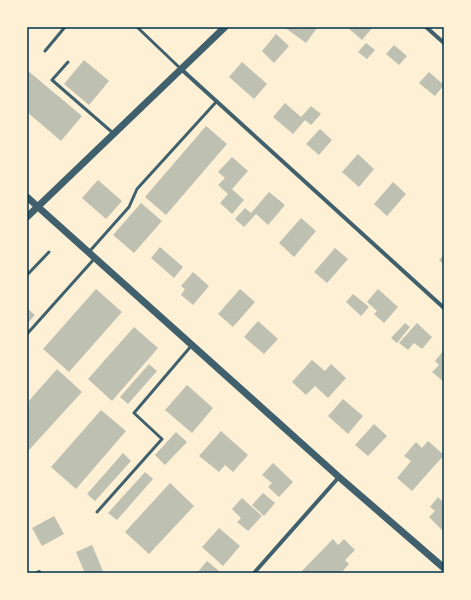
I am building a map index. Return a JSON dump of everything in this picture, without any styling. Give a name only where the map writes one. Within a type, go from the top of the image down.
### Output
[{"type":"street","points":[[27,217],[224,27]]},
{"type":"street","points":[[426,27],[444,43]]},
{"type":"street","points":[[181,69],[444,308]]},
{"type":"street","points":[[27,197],[339,477],[444,568]]},
{"type":"street","points":[[254,573],[339,477]]},
{"type":"lane","points":[[45,51],[65,27]]},
{"type":"lane","points":[[137,27],[181,69]]},
{"type":"lane","points":[[68,62],[52,80],[114,134]]},
{"type":"lane","points":[[89,252],[129,207],[137,189],[217,101]]},
{"type":"lane","points":[[27,275],[49,252]]},
{"type":"lane","points":[[27,334],[95,258]]},
{"type":"lane","points":[[97,512],[162,439],[134,413],[192,345]]},
{"type":"building","points":[[284,27],[315,27],[317,28],[306,43]]},
{"type":"building","points":[[347,27],[373,27],[362,40]]},
{"type":"building","points":[[276,34],[289,46],[274,63],[262,51]]},
{"type":"building","points":[[366,43],[375,50],[367,59],[358,52]]},
{"type":"building","points":[[394,45],[407,56],[399,65],[386,54]]},
{"type":"building","points":[[84,60],[109,81],[89,105],[64,84]]},
{"type":"building","points":[[242,62],[267,84],[254,99],[229,77]]},
{"type":"building","points":[[27,70],[82,116],[61,141],[27,112]]},
{"type":"building","points":[[429,72],[444,85],[435,96],[419,83]]},
{"type":"building","points":[[285,103],[301,117],[311,106],[321,114],[311,125],[305,120],[293,134],[273,117]]},
{"type":"building","points":[[206,126],[227,144],[166,215],[145,197]]},
{"type":"building","points":[[320,129],[332,140],[319,155],[306,144]]},
{"type":"building","points":[[358,154],[374,169],[359,187],[342,172]]},
{"type":"building","points":[[232,157],[248,171],[232,189],[244,200],[232,214],[220,203],[228,194],[218,185],[225,178],[218,172]]},
{"type":"building","points":[[98,180],[122,201],[106,219],[82,198]]},
{"type":"building","points":[[393,182],[406,194],[387,216],[374,204]]},
{"type":"building","points":[[269,192],[285,205],[268,225],[256,214],[244,227],[235,219],[245,208],[251,213]]},
{"type":"building","points":[[141,203],[162,221],[134,253],[113,235]]},
{"type":"building","points":[[301,218],[316,231],[294,257],[279,243]]},
{"type":"building","points":[[160,247],[183,267],[174,278],[151,258]]},
{"type":"building","points":[[335,248],[348,259],[327,283],[314,272]]},
{"type":"building","points":[[444,255],[444,264],[439,260]]},
{"type":"building","points":[[193,272],[209,286],[193,305],[181,295],[185,289],[181,286]]},
{"type":"building","points":[[96,289],[122,312],[69,372],[43,349]]},
{"type":"building","points":[[240,289],[255,302],[233,327],[218,314]]},
{"type":"building","points":[[378,289],[398,307],[384,323],[374,314],[377,311],[367,302]]},
{"type":"building","points":[[353,294],[369,307],[361,316],[346,302]]},
{"type":"building","points":[[27,308],[35,315],[27,324]]},
{"type":"building","points":[[258,321],[278,339],[264,354],[244,337]]},
{"type":"building","points":[[405,323],[410,327],[397,343],[391,338]]},
{"type":"building","points":[[417,323],[432,337],[422,349],[414,343],[408,350],[399,343]]},
{"type":"building","points":[[134,327],[158,348],[112,401],[88,379]]},
{"type":"building","points":[[444,350],[444,382],[432,372],[439,365],[435,361]]},
{"type":"building","points":[[312,360],[325,371],[331,364],[346,378],[328,398],[315,386],[306,395],[292,382]]},
{"type":"building","points":[[149,364],[157,371],[128,404],[120,397]]},
{"type":"building","points":[[57,369],[82,392],[29,450],[27,448],[27,403]]},
{"type":"building","points":[[187,385],[213,408],[192,433],[165,410]]},
{"type":"building","points":[[343,399],[363,416],[348,434],[328,416]]},
{"type":"building","points":[[101,410],[126,431],[76,489],[51,467]]},
{"type":"building","points":[[374,424],[387,436],[368,456],[355,445]]},
{"type":"building","points":[[221,431],[248,455],[233,472],[225,465],[219,472],[199,456]]},
{"type":"building","points":[[176,432],[187,442],[165,465],[155,455]]},
{"type":"building","points":[[428,441],[444,455],[412,491],[397,478],[411,461],[404,456],[416,442],[422,448]]},
{"type":"building","points":[[123,453],[131,461],[95,501],[87,494]]},
{"type":"building","points":[[273,463],[293,482],[279,497],[268,487],[272,483],[262,475]]},
{"type":"building","points":[[145,472],[153,479],[117,520],[108,513]]},
{"type":"building","points":[[170,483],[194,506],[149,554],[125,532]]},
{"type":"building","points":[[263,493],[275,503],[264,516],[252,505]]},
{"type":"building","points":[[438,497],[444,503],[443,531],[429,517],[435,511],[430,507]]},
{"type":"building","points":[[242,498],[262,516],[248,531],[237,522],[241,518],[232,509]]},
{"type":"building","points":[[54,516],[64,534],[42,546],[32,528]]},
{"type":"building","points":[[219,528],[240,546],[223,566],[202,547]]},
{"type":"building","points":[[333,539],[338,545],[344,539],[355,550],[345,560],[349,564],[341,573],[300,573]]},
{"type":"building","points":[[92,545],[103,571],[99,573],[85,573],[76,552]]},
{"type":"building","points":[[207,561],[219,571],[218,573],[197,573]]}]
